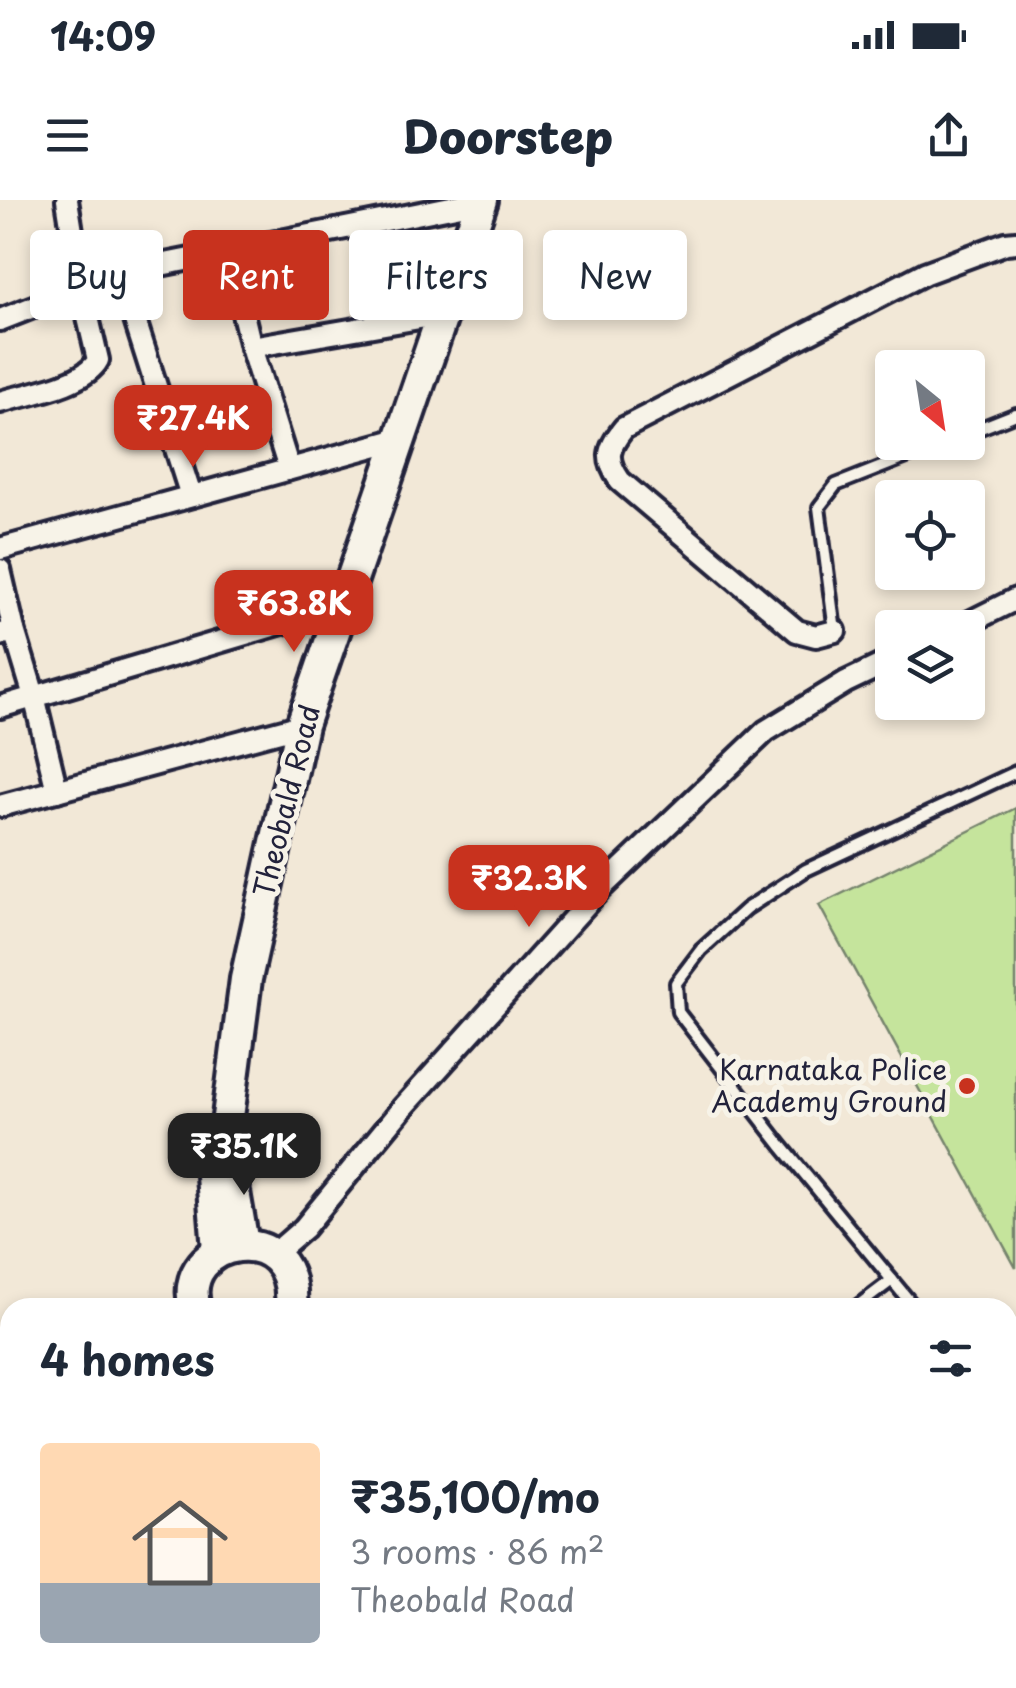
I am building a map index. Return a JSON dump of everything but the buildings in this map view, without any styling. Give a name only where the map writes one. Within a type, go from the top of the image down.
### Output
[{"type":"main road","name":"Theobald Road","points":[[472,230],[482,200]]},
{"type":"main road","name":"Theobald Road","points":[[231,1248],[212,1176],[225,1140],[246,979],[302,725],[441,320]]},
{"type":"main road","points":[[189,1298],[204,1263],[231,1248],[256,1246],[274,1254],[287,1269],[292,1298]]},
{"type":"street","points":[[67,200],[72,230]]},
{"type":"street","points":[[329,231],[482,200]]},
{"type":"street","points":[[835,631],[816,636],[797,631],[620,482],[610,466],[611,444],[624,428],[926,272],[1016,242]]},
{"type":"street","points":[[0,320],[30,308]]},
{"type":"street","points":[[0,402],[80,378],[93,370],[98,360],[89,320]]},
{"type":"street","points":[[135,320],[191,496]]},
{"type":"street","points":[[244,320],[289,469]]},
{"type":"street","points":[[251,348],[409,320]]},
{"type":"street","points":[[0,550],[399,439]]},
{"type":"street","points":[[0,570],[7,632],[34,696],[57,791]]},
{"type":"street","points":[[985,614],[1016,599]]},
{"type":"street","points":[[0,707],[343,606]]},
{"type":"street","points":[[274,1254],[304,1228],[400,1111],[600,889],[766,730],[875,668]]},
{"type":"street","points":[[0,806],[302,725]]},
{"type":"lane","points":[[985,427],[1016,414]]},
{"type":"lane","points":[[835,631],[819,507],[836,485],[899,460]]},
{"type":"lane","points":[[907,1298],[678,1012],[676,983],[701,950],[746,909],[806,870],[1016,772]]},
{"type":"lane","points":[[868,1298],[892,1280]]},
{"type":"green space","name":"Karnataka Police Academy Ground","points":[[1016,808],[1016,1268],[819,905]]},
{"type":"place","name":"Karnataka Police Academy Ground","points":[[967,1086]]}]
